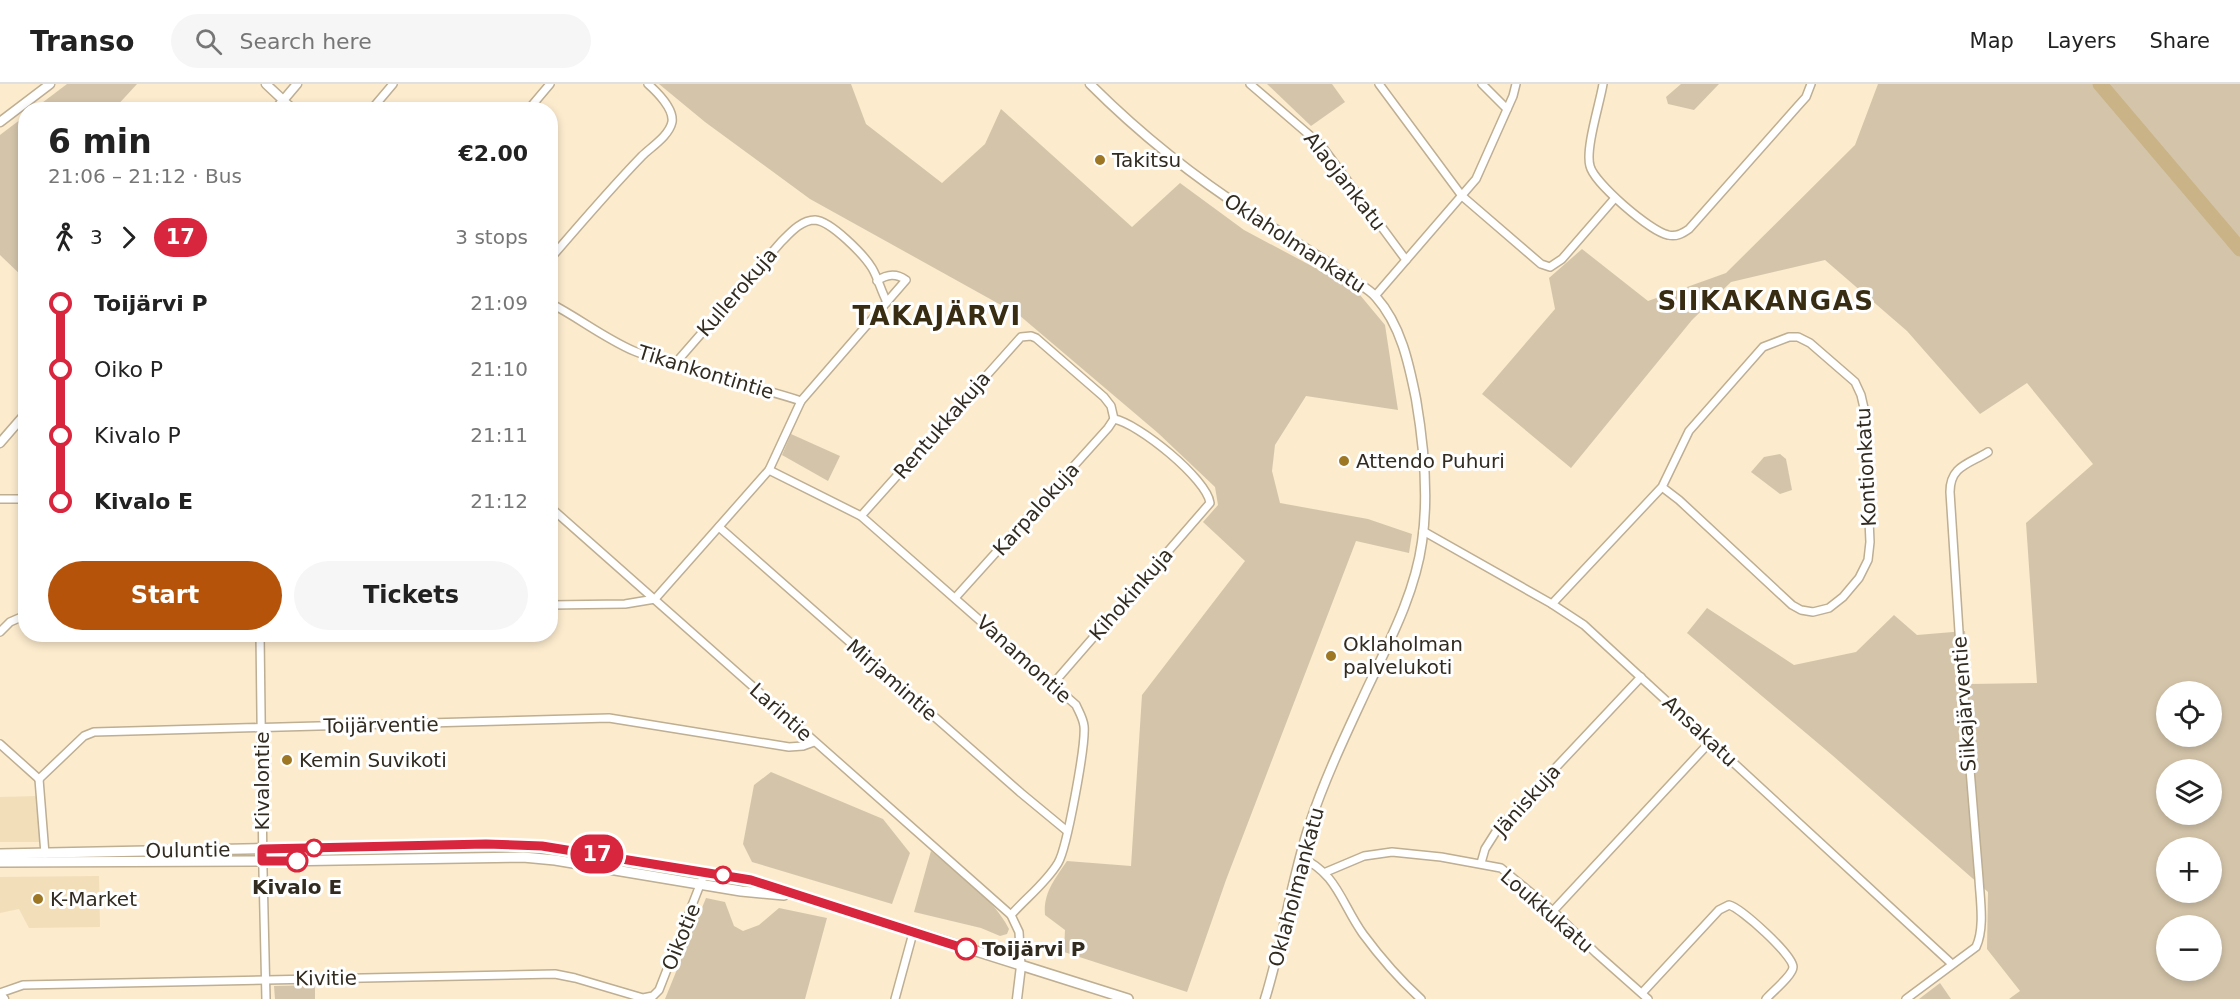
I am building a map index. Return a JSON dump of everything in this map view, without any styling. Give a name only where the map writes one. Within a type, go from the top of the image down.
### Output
[{"type":"main road","name":"Ouluntie","points":[[0,854],[486,844],[535,845],[751,880],[1128,999]]},
{"type":"main road","name":"Ouluntie","points":[[0,862],[262,861],[522,856],[702,885],[803,897]]},
{"type":"street","points":[[26,102],[50,84]]},
{"type":"street","points":[[266,84],[284,100],[297,84]]},
{"type":"street","points":[[378,102],[393,84]]},
{"type":"street","points":[[535,102],[550,84]]},
{"type":"street","points":[[558,250],[661,138],[672,120],[663,101],[648,84]]},
{"type":"street","name":"Oklaholmankatu","points":[[1090,84],[1148,138],[1219,193],[1306,246],[1375,296],[1395,328],[1411,372],[1420,428],[1425,507],[1414,577],[1400,617],[1339,752],[1311,821],[1300,856],[1276,963],[1265,999]]},
{"type":"street","name":"Alaojankatu","points":[[1250,84],[1321,145],[1406,260]]},
{"type":"street","points":[[1378,84],[1462,196],[1538,262],[1547,267],[1562,259],[1615,198]]},
{"type":"street","points":[[1482,84],[1507,109]]},
{"type":"street","points":[[1375,296],[1481,171],[1516,84]]},
{"type":"street","points":[[1603,84],[1589,161],[1594,176],[1615,198],[1663,233],[1676,235],[1684,232],[1800,104],[1806,97],[1811,84]]},
{"type":"street","points":[[0,122],[18,108]]},
{"type":"street","name":"Kullerokuja","points":[[674,366],[781,242],[796,227],[804,223],[815,220],[834,229],[868,263],[877,281]]},
{"type":"street","name":"Tikankontintie","points":[[655,599],[769,470],[801,401],[906,280],[896,275],[886,275],[877,281]]},
{"type":"street","points":[[877,281],[886,302]]},
{"type":"street","name":"Tikankontintie","points":[[558,308],[619,344],[674,366],[801,401]]},
{"type":"street","name":"Rentukkakuja","points":[[861,516],[1016,340],[1024,336],[1036,338],[1104,398],[1112,408],[1114,419]]},
{"type":"street","name":"Kontionkatu","points":[[1552,604],[1662,487],[1685,438],[1696,422],[1757,351],[1768,344],[1789,337],[1804,340],[1816,347],[1860,390],[1864,408],[1870,554],[1859,578],[1843,597],[1829,608],[1813,612],[1801,610],[1792,605],[1662,487]]},
{"type":"street","name":"Kihokinkuja","points":[[1052,685],[1210,503],[1204,488],[1154,439],[1125,421],[1114,419]]},
{"type":"street","name":"Karpalokuja","points":[[956,598],[1114,419]]},
{"type":"street","points":[[0,443],[18,422]]},
{"type":"street","name":"Siikajärventie","points":[[1906,999],[1977,944],[1981,911],[1958,623],[1950,486],[1956,471],[1988,452]]},
{"type":"street","name":"Vanamontie","points":[[769,470],[861,516],[1076,705],[1084,724],[1084,735],[1061,858],[1053,871],[1011,915]]},
{"type":"street","points":[[0,499],[18,499]]},
{"type":"street","name":"Larintie","points":[[558,514],[1011,915]]},
{"type":"street","name":"Mirjamintie","points":[[719,527],[1067,831]]},
{"type":"street","name":"Ansakatu","points":[[1423,531],[1552,604],[1584,625],[1952,964]]},
{"type":"street","points":[[558,605],[625,604],[655,599]]},
{"type":"street","points":[[0,632],[10,622],[18,618]]},
{"type":"street","name":"Kivalontie","points":[[260,642],[266,999]]},
{"type":"street","name":"Jäniskuja","points":[[1481,863],[1485,849],[1497,830],[1641,677]]},
{"type":"street","name":"Toijärventie","points":[[39,778],[91,732],[609,718],[789,747],[814,742]]},
{"type":"street","points":[[1553,911],[1710,742]]},
{"type":"street","points":[[0,744],[39,778],[45,854]]},
{"type":"street","name":"Loukkukatu","points":[[1326,872],[1364,856],[1392,852],[1495,866],[1508,872],[1553,911],[1648,999]]},
{"type":"street","points":[[1300,856],[1326,872],[1363,934],[1404,983],[1421,999]]},
{"type":"street","name":"Oikotie","points":[[650,998],[659,990],[702,885],[705,872]]},
{"type":"street","points":[[1641,993],[1719,910],[1729,905],[1741,910],[1787,954],[1792,964],[1792,970],[1766,999]]},
{"type":"street","points":[[1011,915],[1019,932],[1021,966],[1017,999]]},
{"type":"street","points":[[895,999],[913,933]]},
{"type":"street","name":"Kivitie","points":[[0,993],[23,985],[555,974],[632,996],[650,998]]},
{"type":"street","points":[[605,999],[607,989]]},
{"type":"street","points":[[0,993],[4,999]]},
{"type":"shaded area","points":[[67,84],[137,84],[120,102],[43,102]]},
{"type":"shaded area","points":[[659,84],[851,84],[866,124],[942,183],[985,144],[1001,109],[1132,227],[1180,183],[1244,230],[1355,289],[1385,325],[1398,410],[1306,396],[1275,445],[1272,471],[1280,503],[1368,519],[1412,534],[1409,553],[1356,541],[1226,880],[1187,992],[1064,952],[1065,930],[1045,915],[1045,907],[1051,886],[1067,861],[1131,866],[1142,695],[1245,561],[1203,522],[1218,505],[1215,487],[1158,433],[1019,315],[810,199],[705,122]]},
{"type":"shaded area","points":[[1267,84],[1332,84],[1345,102],[1311,126]]},
{"type":"shaded area","points":[[1681,84],[1719,84],[1694,110],[1668,104],[1666,97]]},
{"type":"shaded area","points":[[1878,84],[2240,84],[2240,999],[2009,999],[2020,991],[1987,949],[1988,892],[1832,755],[1687,633],[1707,608],[1794,665],[1856,652],[1894,615],[1917,635],[1965,631],[1970,684],[2037,683],[2026,523],[2093,464],[2027,383],[1980,414],[1907,331],[1825,260],[1731,282],[1692,320],[1571,468],[1482,394],[1555,309],[1549,278],[1582,249],[1648,301],[1726,273],[1855,145]]},
{"type":"shaded area","points":[[18,121],[18,272],[0,255],[0,135]]},
{"type":"shaded area","points":[[791,434],[840,456],[828,481],[782,455]]},
{"type":"shaded area","points":[[1780,454],[1786,459],[1792,490],[1780,494],[1751,472],[1764,457]]},
{"type":"shaded area","points":[[771,772],[883,819],[910,853],[892,904],[752,862],[743,844],[754,785]]},
{"type":"shaded area","points":[[39,796],[41,842],[0,842],[0,797]]},
{"type":"shaded area","points":[[931,851],[984,896],[1002,917],[1009,929],[1007,934],[1000,936],[981,928],[914,912]]},
{"type":"shaded area","points":[[99,876],[100,927],[29,928],[19,909],[0,913],[0,877]]},
{"type":"shaded area","points":[[706,898],[725,902],[734,926],[743,931],[759,925],[779,908],[827,918],[805,999],[665,999]]},
{"type":"shaded area","points":[[1940,983],[1951,999],[1919,999]]},
{"type":"shaded area","points":[[315,985],[315,999],[275,999],[274,986]]},
{"type":"waterway","points":[[2100,84],[2240,249]]},
{"type":"bus line","name":"17","points":[[297,861],[262,861],[262,849],[486,844],[542,846],[751,880],[966,949]]},
{"type":"place","name":"Takitsu","points":[[1100,160]]},
{"type":"place","name":"Attendo Puhuri","points":[[1344,461]]},
{"type":"place","name":"Oklaholman palvelukoti","points":[[1331,656]]},
{"type":"place","name":"Kemin Suvikoti","points":[[287,760]]},
{"type":"place","name":"Kivalo E","points":[[297,861]]},
{"type":"place","name":"K-Market","points":[[38,899]]},
{"type":"place","name":"Toijärvi P","points":[[966,949]]},
{"type":"district","name":"SIIKAKANGAS","points":[[1766,301]]},
{"type":"district","name":"TAKAJÄRVI","points":[[937,316]]}]
